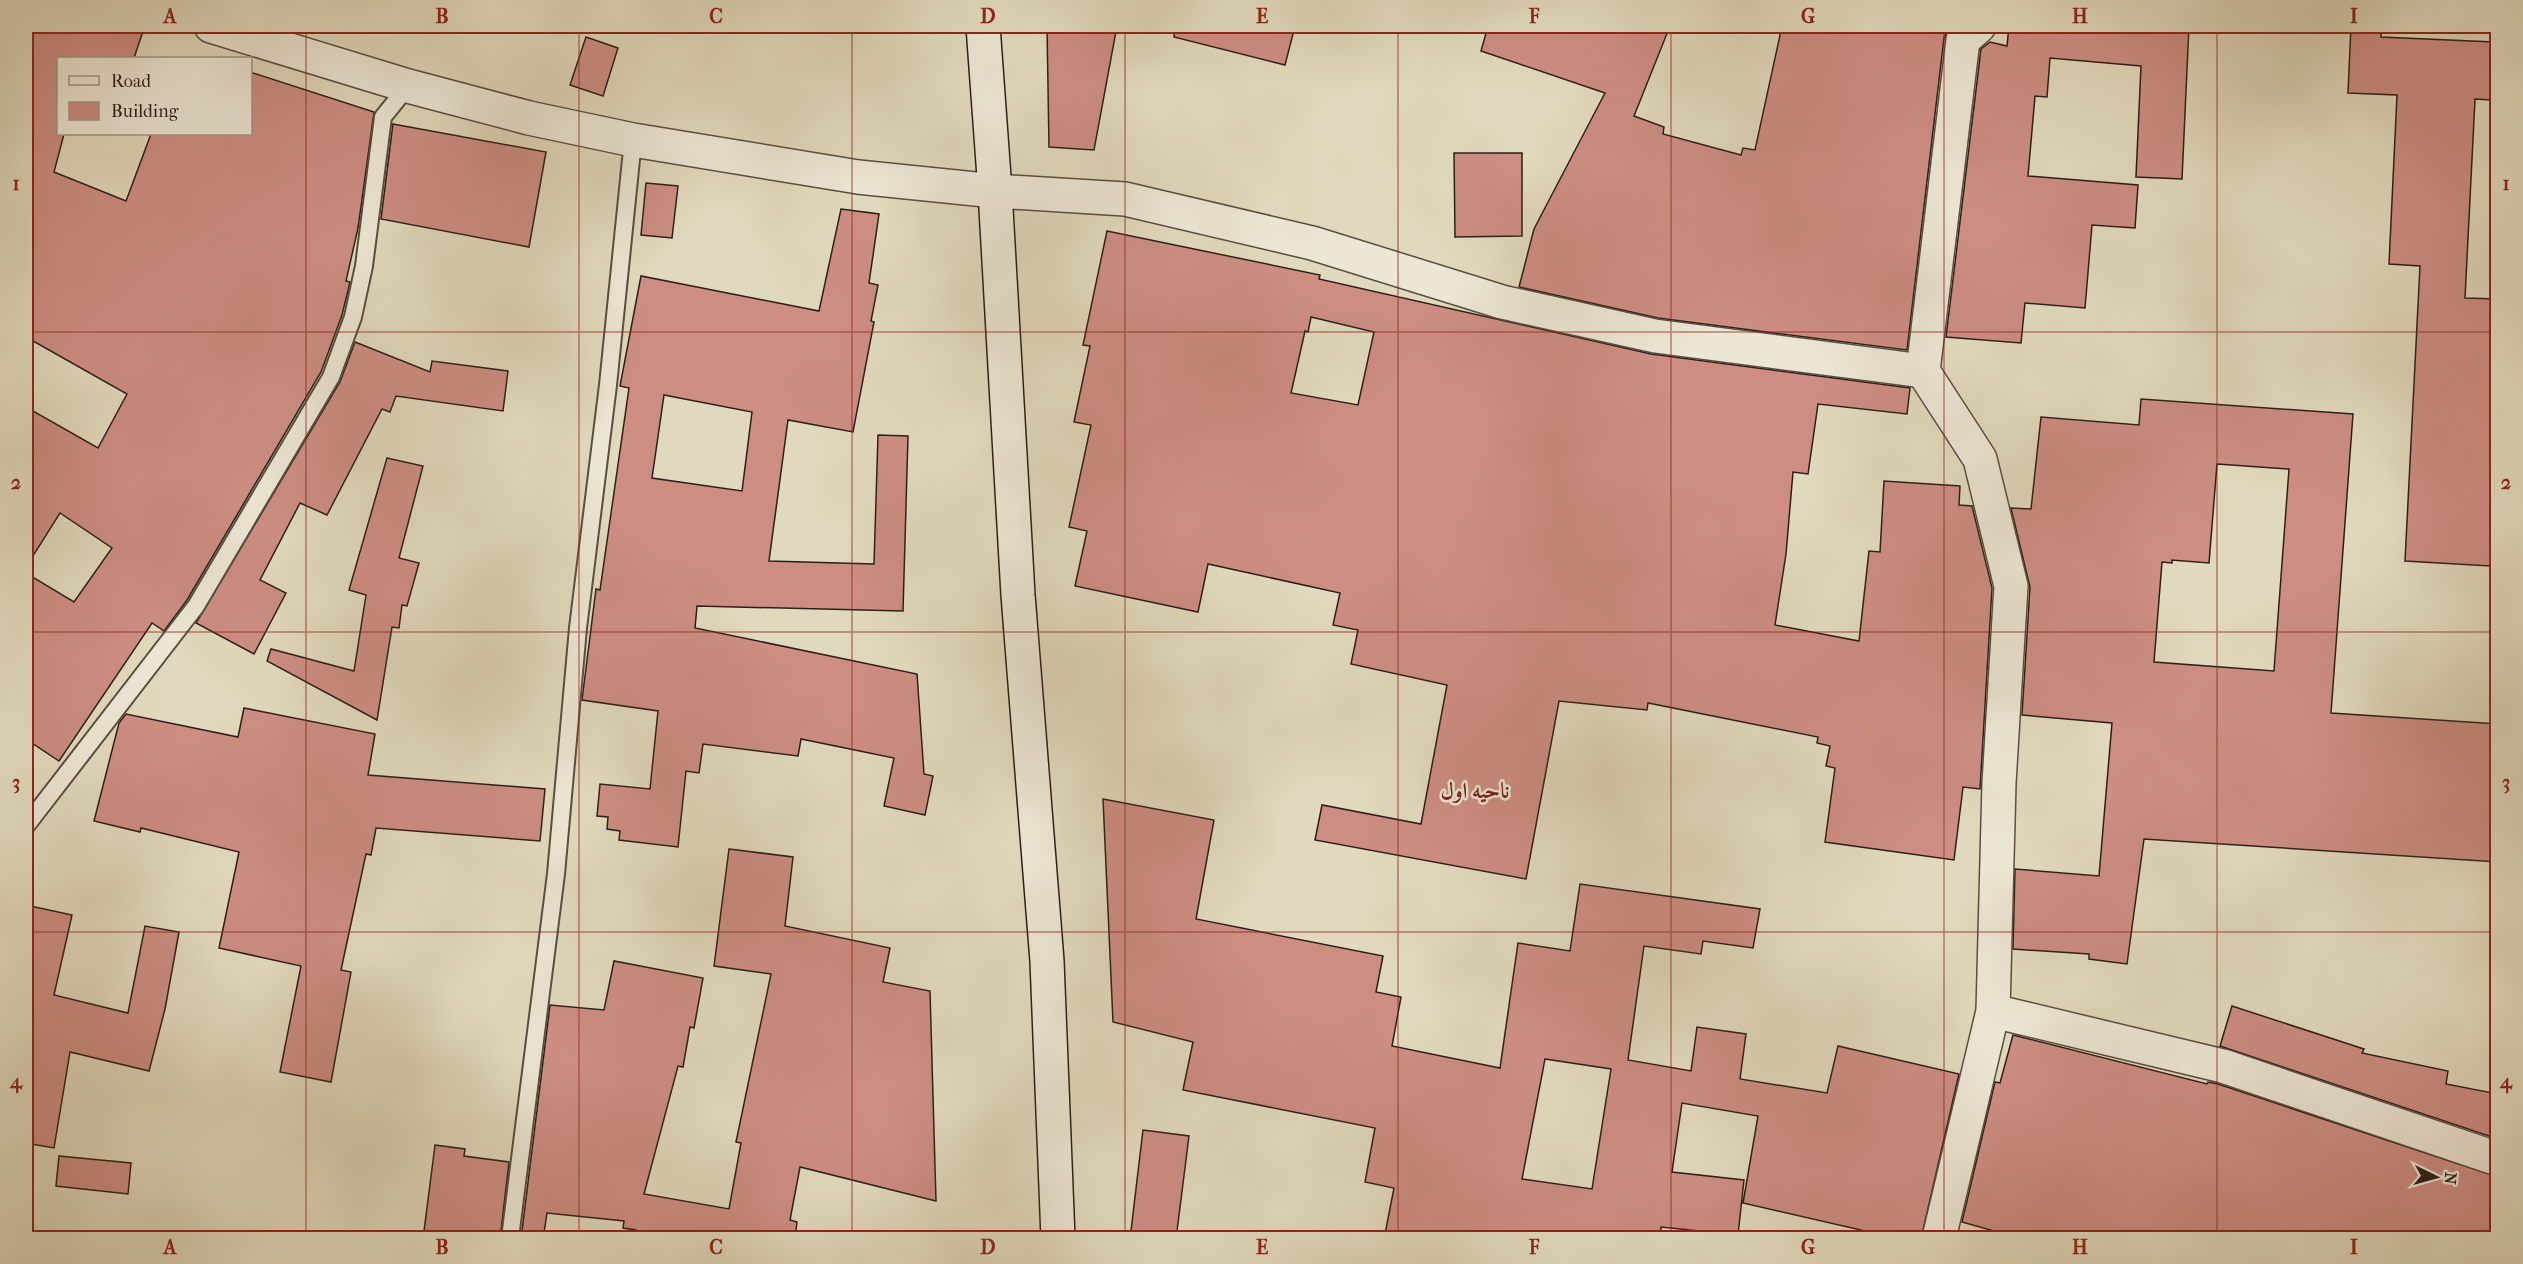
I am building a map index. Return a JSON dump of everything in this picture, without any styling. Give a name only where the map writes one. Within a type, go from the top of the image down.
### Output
[{"type":"street","points":[[211,26],[408,86],[529,118],[633,140],[858,177],[995,191],[1125,200],[1312,243],[1502,302],[1655,336],[1923,371]]},
{"type":"street","points":[[983,26],[995,191],[1018,595],[1047,961],[1061,1230]]},
{"type":"street","points":[[1940,1239],[1993,1011],[2000,783],[2011,586],[1980,459],[1923,371],[1963,40],[1979,26]]},
{"type":"street","points":[[1993,1011],[2223,1066],[2498,1159]]},
{"type":"lane","points":[[26,826],[196,606],[331,377],[353,318],[364,266],[383,117],[408,86]]},
{"type":"lane","points":[[510,1239],[556,874],[578,628],[609,373],[633,140]]},
{"type":"building","points":[[26,26],[125,26],[143,31],[134,57],[57,57],[57,135],[64,135],[54,172],[126,201],[151,135],[252,135],[252,73],[374,112],[358,228],[346,281],[350,282],[342,315],[321,372],[187,600],[164,631],[152,623],[59,761],[26,739],[26,573],[74,602],[112,548],[60,513],[26,567],[26,407],[98,448],[127,394],[26,337]]},
{"type":"building","points":[[1047,26],[1117,26],[1094,150],[1049,147]]},
{"type":"building","points":[[1175,26],[1295,26],[1285,65],[1174,37]]},
{"type":"building","points":[[1488,26],[1670,26],[1634,116],[1664,127],[1663,134],[1741,155],[1743,148],[1755,150],[1782,26],[1919,26],[1947,32],[1944,38],[1907,350],[1658,318],[1519,287],[1534,229],[1605,93],[1481,51]]},
{"type":"building","points":[[2009,26],[2189,26],[2182,179],[2136,177],[2141,66],[2050,58],[2047,97],[2035,96],[2028,176],[2138,185],[2135,228],[2092,225],[2085,308],[2025,303],[2021,343],[1946,337],[1981,49],[1990,42],[2007,46]]},
{"type":"building","points":[[2351,26],[2382,26],[2381,37],[2494,42],[2491,100],[2475,99],[2465,298],[2498,299],[2498,430],[2490,566],[2405,561],[2420,266],[2389,264],[2397,95],[2348,93]]},
{"type":"building","points":[[586,37],[618,48],[603,96],[570,85]]},
{"type":"building","points":[[393,124],[546,152],[529,247],[381,219]]},
{"type":"building","points":[[1454,153],[1522,153],[1522,236],[1455,237]]},
{"type":"building","points":[[646,183],[678,186],[672,238],[641,235]]},
{"type":"building","points":[[841,209],[879,214],[869,283],[878,285],[871,321],[874,322],[853,432],[788,420],[769,561],[874,564],[878,435],[908,436],[903,611],[697,606],[695,628],[917,674],[924,774],[933,776],[925,815],[884,806],[894,758],[801,739],[798,756],[703,744],[699,773],[686,771],[678,847],[619,840],[620,831],[607,829],[608,817],[597,816],[600,784],[650,789],[658,711],[582,700],[596,589],[600,590],[629,388],[620,386],[641,276],[819,311]],"holes":[[[664,395],[752,412],[742,491],[652,478]]]},
{"type":"building","points":[[1107,231],[1320,275],[1319,279],[1651,354],[1910,388],[1907,414],[1818,404],[1808,474],[1793,472],[1786,554],[1775,625],[1859,641],[1869,551],[1880,552],[1884,481],[1960,486],[1959,505],[1972,506],[1992,588],[1980,789],[1963,787],[1954,860],[1825,842],[1835,768],[1826,766],[1830,746],[1817,743],[1818,737],[1648,703],[1647,710],[1559,701],[1526,879],[1315,840],[1322,805],[1421,824],[1447,685],[1351,664],[1358,630],[1333,625],[1340,593],[1208,564],[1198,612],[1075,586],[1087,531],[1069,527],[1091,425],[1074,422],[1090,346],[1083,345]],"holes":[[[1311,317],[1374,332],[1358,405],[1291,393],[1305,331],[1308,332]]]},
{"type":"building","points":[[355,342],[430,372],[432,361],[508,371],[503,411],[396,396],[390,412],[382,409],[327,515],[300,503],[260,580],[286,593],[254,654],[196,623],[340,382]]},
{"type":"building","points":[[2141,399],[2353,414],[2331,713],[2498,724],[2498,862],[2144,839],[2127,964],[2089,959],[2089,954],[2013,949],[2015,869],[2099,876],[2112,723],[2022,715],[2030,587],[2011,508],[2031,509],[2041,417],[2139,425]],"holes":[[[2217,464],[2289,469],[2274,671],[2154,662],[2162,562],[2172,563],[2172,560],[2209,563]]]},
{"type":"building","points":[[387,458],[423,466],[399,558],[419,563],[407,606],[402,605],[399,628],[392,627],[377,720],[267,661],[271,649],[354,671],[366,595],[349,590]]},
{"type":"building","points":[[244,708],[375,734],[368,775],[545,789],[540,841],[376,828],[371,855],[366,854],[341,970],[351,972],[331,1082],[280,1072],[301,966],[219,948],[239,852],[141,828],[140,832],[94,821],[119,723],[126,714],[238,737]]},
{"type":"building","points":[[1103,799],[1214,820],[1196,919],[1383,956],[1376,992],[1401,997],[1392,1046],[1500,1068],[1518,943],[1570,951],[1580,884],[1760,909],[1753,948],[1703,941],[1701,954],[1644,946],[1628,1060],[1691,1071],[1697,1027],[1746,1034],[1740,1079],[1827,1093],[1838,1046],[1959,1074],[1921,1239],[1900,1239],[1743,1203],[1758,1116],[1682,1103],[1672,1172],[1744,1180],[1738,1235],[1661,1227],[1660,1239],[1563,1239],[1525,1232],[1524,1239],[1384,1239],[1394,1188],[1365,1182],[1375,1128],[1183,1090],[1193,1042],[1113,1022]],"holes":[[[1545,1059],[1611,1069],[1592,1189],[1522,1179]]]},
{"type":"building","points":[[729,849],[793,857],[785,926],[890,948],[883,982],[930,991],[936,1201],[800,1167],[790,1220],[797,1222],[795,1239],[635,1239],[636,1230],[623,1228],[624,1221],[547,1213],[543,1239],[521,1239],[550,1005],[604,1010],[614,961],[703,978],[694,1028],[690,1027],[683,1067],[678,1066],[644,1194],[729,1209],[741,1143],[736,1142],[771,974],[714,966]]},
{"type":"building","points":[[26,905],[72,915],[54,995],[128,1013],[145,926],[179,932],[165,1009],[149,1071],[70,1052],[54,1148],[26,1143]]},
{"type":"building","points":[[2232,1006],[2364,1049],[2362,1053],[2448,1071],[2446,1084],[2498,1094],[2498,1139],[2220,1046]]},
{"type":"building","points":[[2013,1035],[2207,1084],[2208,1082],[2218,1084],[2498,1177],[2498,1239],[2022,1239],[1962,1222],[1995,1082],[2000,1083]]},
{"type":"building","points":[[1143,1130],[1189,1136],[1176,1239],[1130,1239]]},
{"type":"building","points":[[435,1145],[465,1149],[464,1156],[509,1162],[500,1239],[423,1239]]},
{"type":"building","points":[[59,1156],[131,1163],[128,1194],[56,1186]]},
{"type":"district","name":"ناحیه اول","points":[[1475,791]]}]
